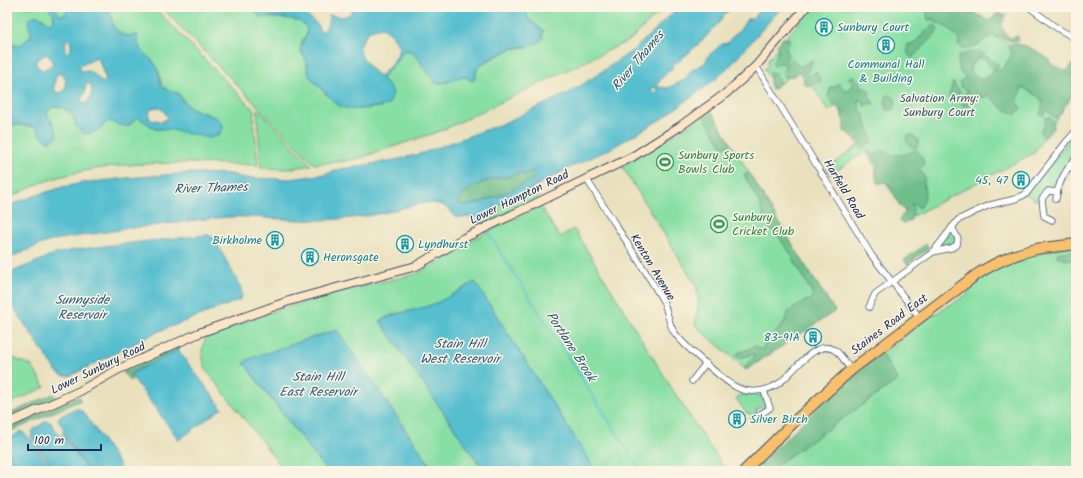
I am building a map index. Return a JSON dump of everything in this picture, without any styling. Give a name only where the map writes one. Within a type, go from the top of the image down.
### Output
[{"type":"highway","name":"Staines Road East","points":[[744,471],[796,420],[851,370],[976,275],[993,264],[1025,252],[1076,244]]},
{"type":"street","name":"Lower Hampton Road","points":[[200,333],[296,299],[416,266],[456,242],[632,157],[679,127],[725,94],[756,66],[806,7]]},
{"type":"street","points":[[1029,7],[1057,28],[1076,39]]},
{"type":"street","name":"Harfield Road","points":[[756,66],[855,230],[891,282],[920,318]]},
{"type":"street","points":[[869,307],[875,294],[933,252],[958,220],[990,205],[1015,199],[1026,194],[1076,131]]},
{"type":"street","points":[[1056,199],[1065,171],[1076,158]]},
{"type":"street","points":[[1070,166],[1076,172]]},
{"type":"street","name":"Kenton Avenue","points":[[586,178],[664,303],[674,332],[678,338],[731,384],[748,391],[764,391]]},
{"type":"street","points":[[1044,216],[1042,199],[1048,191],[1057,192]]},
{"type":"street","points":[[1037,217],[1044,216],[1052,220]]},
{"type":"street","points":[[933,252],[957,245],[958,239],[952,227]]},
{"type":"street","name":"Lower Sunbury Road","points":[[7,424],[80,391],[117,370],[200,333]]},
{"type":"street","points":[[753,418],[770,408],[764,391],[779,384],[812,352],[821,348],[830,347],[837,351],[851,370]]},
{"type":"street","points":[[692,380],[706,363]]},
{"type":"green space","points":[[7,7],[47,7],[53,13],[54,18],[52,22],[49,23],[41,17],[28,39],[20,45],[15,46],[7,35]]},
{"type":"green space","points":[[58,7],[69,7],[66,14],[60,16],[56,10]]},
{"type":"green space","points":[[94,7],[154,7],[253,109],[258,165],[178,163],[125,165],[72,174],[46,181],[7,199],[7,126],[15,125],[35,127],[40,135],[48,141],[54,124],[48,117],[47,113],[52,107],[61,108],[68,112],[73,118],[76,126],[95,132],[108,121],[130,125],[138,117],[155,129],[168,129],[188,133],[219,135],[217,133],[217,118],[190,107],[178,93],[168,91],[162,86],[159,72],[153,61],[144,54],[137,44],[135,34],[132,36],[126,36],[120,33],[113,26],[109,11],[98,12],[95,11]]},
{"type":"green space","points":[[161,7],[258,7],[257,14],[271,18],[296,19],[307,28],[307,33],[302,41],[301,52],[306,60],[309,76],[335,103],[346,108],[357,109],[382,107],[384,83],[382,78],[405,50],[415,55],[430,76],[438,83],[441,83],[462,76],[474,80],[478,66],[511,49],[526,47],[538,43],[544,31],[528,19],[526,11],[528,7],[665,7],[630,40],[443,130],[354,160],[314,164]]},
{"type":"green space","name":"Salvation Army: Sunbury Court","points":[[812,7],[923,7],[960,18],[1076,80],[1076,89],[1034,153],[909,218],[866,151],[830,175],[827,169],[861,143],[837,105],[828,111],[802,68],[775,87],[764,69],[769,65],[767,63],[769,58]]},
{"type":"green space","points":[[923,7],[961,7],[989,21],[997,13],[1006,15],[1001,26],[1006,35],[1011,38],[1018,36],[1018,42],[993,36],[970,49],[962,48],[958,44],[959,40],[950,29],[933,19],[928,20],[926,10]]},
{"type":"green space","points":[[934,24],[938,29],[936,33],[912,58],[907,50],[908,44],[913,44]]},
{"type":"green space","points":[[783,38],[788,38],[790,41],[786,48],[788,56],[784,64],[779,63],[775,67],[773,62],[778,53],[777,44]]},
{"type":"green space","points":[[1011,44],[1022,45],[1032,49],[1050,60],[1049,63],[1066,71],[1076,61],[1076,74],[1072,75],[1076,79],[1076,92],[1069,99],[1059,116],[1054,117],[1046,110],[1043,116],[1040,114],[1043,103],[1039,97],[1024,88],[1021,89],[1018,103],[1021,108],[1016,114],[1003,109],[989,95],[982,98],[976,92],[974,93],[977,99],[974,99],[971,96],[968,106],[963,106],[960,100],[961,95],[967,94],[967,91],[961,87],[959,83],[966,77],[961,74],[958,56],[975,52],[988,57],[999,66],[995,69],[992,68],[985,59],[979,58],[971,65],[970,71],[979,79],[984,79],[990,76],[993,71],[1002,70],[1012,54],[1009,47]]},
{"type":"green space","points":[[791,58],[800,67],[812,60],[813,62],[810,64],[811,68],[806,73],[809,76],[816,72],[821,81],[816,82],[809,87],[803,83],[804,80],[802,74],[799,72],[795,76],[785,77],[783,71]]},
{"type":"green space","points":[[770,72],[775,73],[780,82],[775,88],[772,89],[770,83]]},
{"type":"green space","points":[[854,76],[862,85],[861,89],[865,88],[870,91],[869,96],[874,103],[869,103],[864,106],[862,100],[858,100],[860,110],[865,116],[866,124],[873,138],[864,148],[844,131],[845,124],[842,117],[842,111],[828,96],[831,87],[836,87],[837,84],[845,90],[849,90],[853,86],[849,77]]},
{"type":"green space","points":[[953,82],[960,92],[954,101],[949,96]]},
{"type":"green space","points":[[888,94],[891,97],[893,96],[896,101],[893,110],[886,110],[885,99]]},
{"type":"green space","points":[[258,109],[311,165],[288,169],[261,168]]},
{"type":"green space","name":"Sunbury Cricket Club","points":[[710,109],[808,270],[835,311],[746,370],[695,325],[698,306],[697,287],[622,166],[684,129]]},
{"type":"green space","points":[[710,109],[731,144],[723,147],[703,115]]},
{"type":"green space","points":[[1049,117],[1053,122],[1053,128],[1046,137],[1042,136],[1040,132],[1045,125],[1045,118]]},
{"type":"green space","points":[[1076,131],[1076,158],[1057,192],[1052,191],[1042,199],[1035,200],[1026,194]]},
{"type":"green space","points":[[911,134],[918,140],[919,145],[917,147],[913,148],[906,140],[907,136]]},
{"type":"green space","points":[[868,149],[874,155],[882,150],[899,155],[917,150],[923,159],[924,165],[919,168],[925,178],[925,195],[920,208],[912,203],[913,212],[911,220],[903,223],[899,220],[906,211],[900,206],[888,183],[884,182],[878,184],[876,169],[878,164],[866,151]]},
{"type":"green space","points":[[529,171],[536,172],[536,176],[521,185],[488,200],[467,205],[460,205],[459,203],[464,194],[474,186],[491,179],[505,177],[521,172],[523,175],[528,175]]},
{"type":"green space","points":[[749,173],[808,270],[835,311],[746,370],[744,368],[754,357],[754,354],[739,358],[736,355],[756,346],[759,349],[763,349],[766,339],[780,328],[788,312],[805,301],[811,300],[813,297],[790,253],[776,233],[769,228],[765,221],[760,204],[744,175]]},
{"type":"green space","points":[[533,188],[539,198],[485,224],[482,220],[482,215]]},
{"type":"green space","points":[[540,206],[560,237],[574,229],[674,392],[726,471],[596,471],[475,282],[432,305],[396,314],[380,321],[484,471],[434,471],[337,330],[246,361],[250,372],[327,471],[285,471],[206,370],[202,348],[208,336],[277,310],[338,292],[416,274],[435,264],[454,250],[481,235]]},
{"type":"green space","points":[[952,227],[958,239],[957,245],[933,252]]},
{"type":"green space","points":[[926,244],[929,248],[907,264],[904,260]]},
{"type":"green space","points":[[1076,244],[1076,471],[768,471],[897,380],[881,353],[898,342],[922,322],[968,294],[963,285],[993,264]]},
{"type":"green space","points":[[1076,250],[1076,258],[1066,260],[1062,257],[1057,257],[1057,253]]},
{"type":"green space","points":[[178,345],[178,350],[130,374],[133,378],[130,381],[123,372]]},
{"type":"green space","points":[[881,353],[898,380],[768,471],[751,471],[774,451],[835,391]]},
{"type":"green space","points":[[7,354],[10,357],[31,365],[45,387],[7,405]]},
{"type":"green space","points":[[53,394],[57,398],[7,424],[7,415]]},
{"type":"green space","points":[[740,395],[762,395],[765,407],[763,409],[761,407],[756,410],[756,414],[754,415],[746,413],[736,398]]},
{"type":"green space","points":[[79,396],[81,400],[7,433],[7,428]]},
{"type":"water","points":[[47,7],[58,7],[56,10],[60,16],[66,14],[69,7],[94,7],[95,11],[98,12],[109,10],[113,25],[117,31],[127,36],[138,35],[139,45],[143,52],[156,66],[162,86],[168,90],[178,93],[185,103],[192,109],[219,120],[223,124],[222,132],[220,134],[218,132],[217,133],[220,135],[210,138],[167,129],[155,129],[138,117],[128,126],[123,126],[108,121],[95,132],[84,134],[77,127],[72,114],[61,107],[53,107],[47,113],[56,129],[57,137],[54,140],[48,141],[40,135],[38,129],[31,126],[7,126],[7,35],[15,46],[21,44],[32,36],[28,23],[30,18],[40,16],[49,23],[54,21],[54,14]],"holes":[[[69,39],[71,45],[68,53],[65,50],[66,40]],[[47,54],[53,61],[51,66],[42,70],[36,65],[36,60]],[[94,58],[98,58],[106,80],[103,83],[92,72],[80,70],[79,67]],[[60,73],[65,76],[66,87],[62,93],[56,92],[54,88],[56,75]],[[86,84],[91,84],[91,94],[86,104],[82,103],[81,99],[85,93]],[[156,107],[160,108],[168,118],[161,122],[157,120],[153,121],[149,118],[149,112]]]},
{"type":"water","points":[[258,7],[304,7],[304,13],[318,25],[319,30],[322,32],[327,27],[329,15],[343,17],[352,13],[351,7],[528,7],[527,16],[531,22],[544,32],[542,34],[543,38],[537,43],[509,50],[478,66],[474,80],[472,81],[467,78],[458,77],[446,82],[435,82],[415,55],[408,50],[405,50],[382,78],[383,82],[388,84],[393,93],[389,104],[351,109],[335,103],[309,76],[306,60],[300,49],[307,32],[306,27],[302,23],[288,18],[260,17],[257,14]],"holes":[[[382,27],[392,35],[400,47],[399,51],[389,67],[379,76],[371,69],[361,55],[360,48],[363,39],[370,30]]]},
{"type":"water","name":"River Thames","points":[[679,7],[734,7],[723,15],[722,19],[702,41],[678,62],[673,63],[674,66],[660,80],[658,86],[651,89],[653,93],[656,92],[657,88],[659,87],[668,88],[684,80],[692,70],[705,63],[708,56],[722,44],[728,43],[730,39],[740,30],[747,19],[753,18],[763,7],[782,7],[729,67],[717,78],[663,118],[610,149],[569,168],[482,215],[482,220],[485,224],[481,226],[479,219],[475,217],[455,217],[446,207],[435,203],[429,203],[369,216],[341,219],[299,220],[229,217],[132,228],[125,227],[125,229],[59,239],[44,243],[7,259],[7,207],[20,201],[81,182],[84,183],[190,173],[232,174],[242,178],[291,179],[395,160],[423,153],[504,123],[564,95],[585,83],[635,49]],"holes":[[[529,171],[536,172],[536,176],[530,180],[488,200],[467,205],[460,205],[459,203],[461,198],[468,190],[491,179],[505,177],[521,172],[523,175],[528,175]]]},
{"type":"water","name":"Sunnyside Reservoir","points":[[208,235],[214,238],[241,288],[242,295],[240,300],[157,332],[70,376],[64,376],[57,372],[7,298],[7,274],[55,254],[112,245]]},
{"type":"water","name":"Stain Hill West Reservoir","points":[[475,282],[596,471],[484,471],[380,321],[396,314],[432,305]]},
{"type":"water","name":"Stain Hill East Reservoir","points":[[337,330],[434,471],[327,471],[244,363],[254,357]]},
{"type":"water","points":[[178,350],[222,408],[179,440],[130,374]]},
{"type":"water","points":[[74,409],[79,409],[84,413],[119,464],[120,471],[89,471],[62,431],[64,429],[58,420],[59,417]]},
{"type":"water","points":[[46,421],[50,422],[60,436],[63,435],[88,471],[55,471],[31,437],[33,430]]},
{"type":"water","points":[[21,431],[30,439],[53,471],[21,471],[9,455],[11,453],[7,446],[7,441]]},
{"type":"water","points":[[7,453],[20,471],[7,471]]},
{"type":"waterway","name":"Portlane Brook","points":[[487,231],[641,471]]},
{"type":"place","name":"Sunbury Court","points":[[824,27]]},
{"type":"place","name":"Communal Hall & Building","points":[[886,45]]},
{"type":"place","name":"Sunbury Sports Bowls Club","points":[[665,162]]},
{"type":"place","name":"45, 47","points":[[1021,180]]},
{"type":"place","name":"Sunbury Cricket Club","points":[[719,224]]},
{"type":"place","name":"Birkholme","points":[[275,240]]},
{"type":"place","name":"Lyndhurst","points":[[405,244]]},
{"type":"place","name":"Heronsgate","points":[[310,257]]},
{"type":"place","name":"83-91A","points":[[813,337]]},
{"type":"place","name":"Silver Birch","points":[[737,419]]}]
